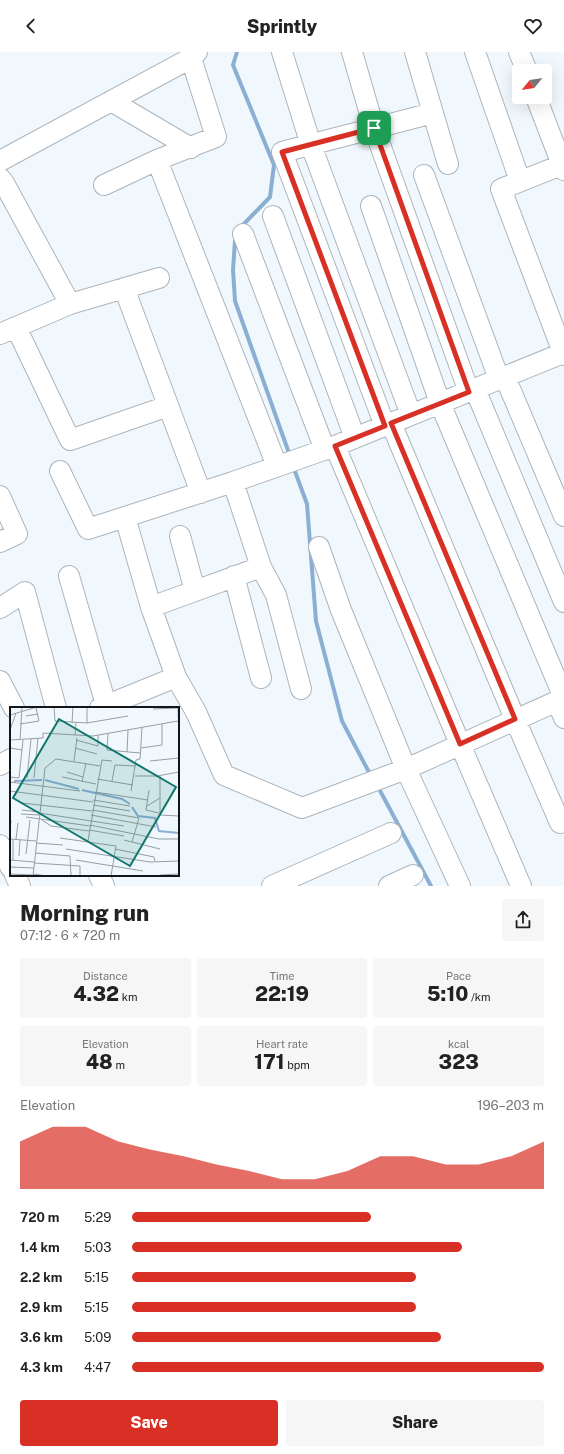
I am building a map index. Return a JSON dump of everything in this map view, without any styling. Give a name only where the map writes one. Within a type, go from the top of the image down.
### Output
[{"type":"street","points":[[282,52],[311,145],[411,415]]},
{"type":"street","points":[[352,52],[374,128],[472,390],[564,602]]},
{"type":"street","points":[[415,52],[448,164]]},
{"type":"street","points":[[475,52],[520,181]]},
{"type":"street","points":[[519,52],[524,64]]},
{"type":"street","points":[[0,161],[194,55],[216,137],[157,160],[104,184]]},
{"type":"street","points":[[111,101],[191,148]]},
{"type":"street","points":[[60,471],[88,529],[201,493],[330,448],[564,354],[501,188],[563,166],[539,104]]},
{"type":"street","points":[[433,113],[282,152],[388,425],[560,823]]},
{"type":"street","points":[[157,160],[285,464]]},
{"type":"street","points":[[424,175],[502,378],[564,516]]},
{"type":"street","points":[[0,178],[70,304]]},
{"type":"street","points":[[125,517],[151,607],[176,677],[196,712],[224,775],[302,808],[406,769],[515,719],[562,704],[440,403],[371,206]]},
{"type":"street","points":[[272,216],[355,438]]},
{"type":"street","points":[[243,234],[330,448],[521,886]]},
{"type":"street","points":[[159,278],[70,304],[8,331],[70,440],[168,406]]},
{"type":"street","points":[[124,288],[201,493]]},
{"type":"street","points":[[233,482],[262,567],[276,595],[301,689]]},
{"type":"street","points":[[0,496],[17,534],[0,542]]},
{"type":"street","points":[[180,536],[195,591]]},
{"type":"street","points":[[319,548],[341,610],[406,769],[460,886]]},
{"type":"street","points":[[151,607],[262,567]]},
{"type":"street","points":[[69,576],[103,707],[176,677]]},
{"type":"street","points":[[234,576],[261,678]]},
{"type":"street","points":[[0,608],[25,592],[56,707]]},
{"type":"street","points":[[0,681],[13,707]]},
{"type":"street","points":[[0,765],[10,760]]},
{"type":"street","points":[[272,886],[391,832]]},
{"type":"street","points":[[0,845],[10,866]]},
{"type":"street","points":[[389,886],[413,875]]},
{"type":"street","points":[[15,876],[20,886]]},
{"type":"street","points":[[99,876],[104,886]]},
{"type":"waterway","points":[[237,52],[233,65],[274,165],[270,197],[241,227]]},
{"type":"waterway","points":[[236,237],[233,270],[235,301],[290,456]]},
{"type":"waterway","points":[[293,466],[307,504],[316,621],[342,721],[371,776]]},
{"type":"waterway","points":[[377,785],[431,886]]},
{"type":"route","points":[[374,128],[469,392],[391,423],[515,719],[460,744],[335,446],[385,426],[282,152],[374,128]]}]
